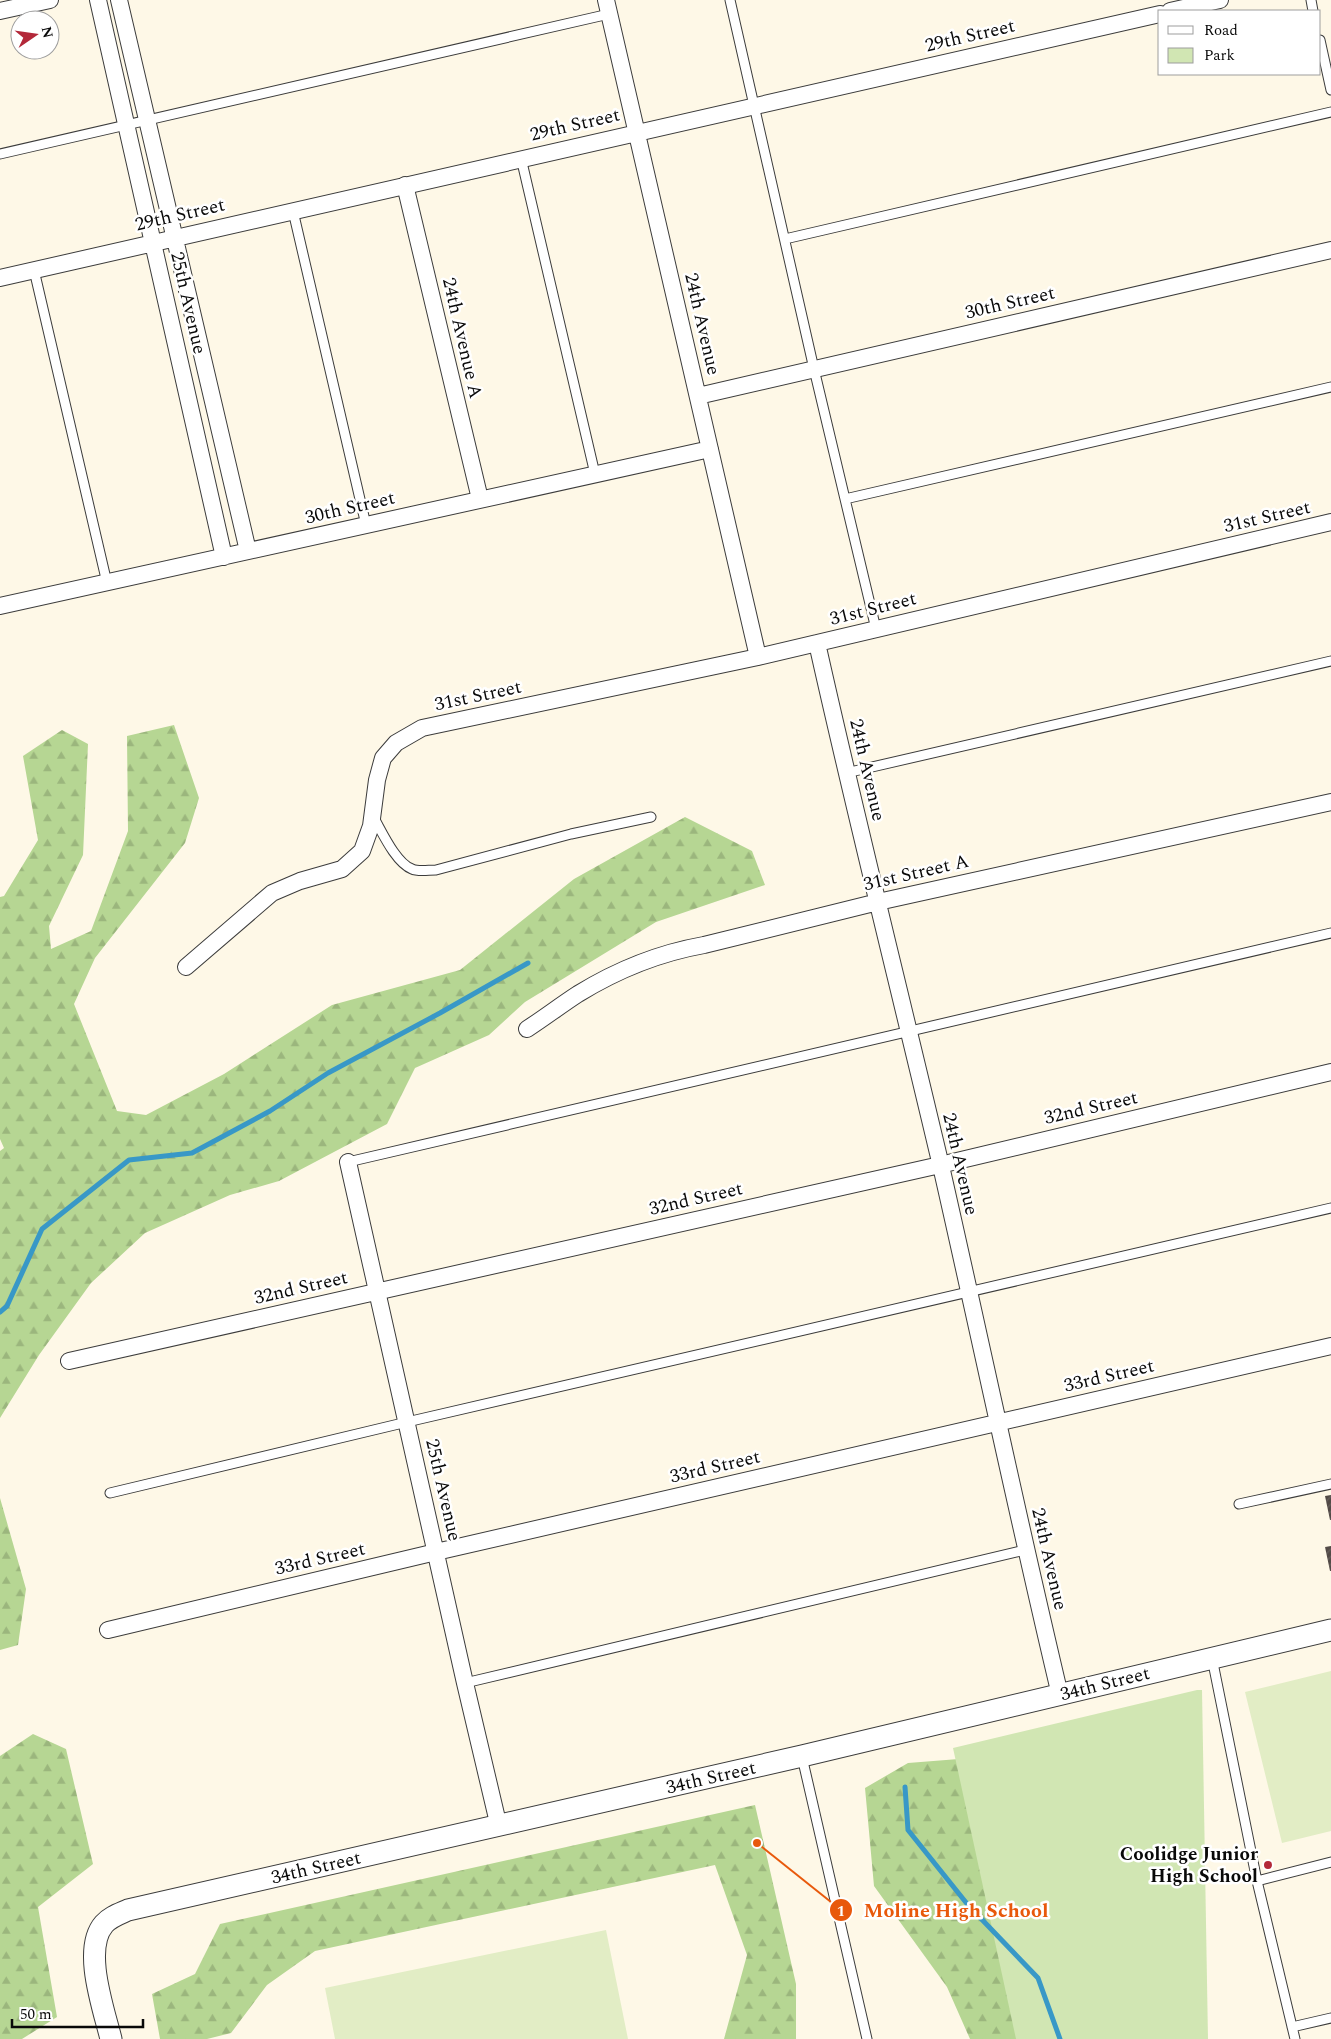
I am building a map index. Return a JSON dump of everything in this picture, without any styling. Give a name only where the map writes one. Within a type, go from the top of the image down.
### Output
[{"type":"street","points":[[0,11],[50,0]]},
{"type":"street","name":"25th Avenue","points":[[98,0],[224,557]]},
{"type":"street","name":"25th Avenue","points":[[119,0],[176,236],[248,551]]},
{"type":"street","points":[[1175,10],[1220,0]]},
{"type":"street","name":"24th Avenue","points":[[608,7],[758,657]]},
{"type":"street","name":"29th Street","points":[[0,278],[153,241],[1158,14]]},
{"type":"street","name":"24th Avenue A","points":[[405,185],[480,500]]},
{"type":"street","name":"30th Street","points":[[698,396],[1331,250]]},
{"type":"street","name":"30th Street","points":[[0,606],[710,450]]},
{"type":"street","name":"31st Street","points":[[186,967],[272,893],[300,881],[342,869],[362,851],[371,826],[377,780],[383,758],[396,743],[422,728],[758,657],[1331,522]]},
{"type":"street","name":"24th Avenue","points":[[818,643],[846,773],[940,1165],[1025,1550],[1060,1695]]},
{"type":"street","name":"31st Street A","points":[[527,1029],[579,994],[642,961],[682,949],[878,902],[1331,802]]},
{"type":"street","name":"32nd Street","points":[[69,1361],[940,1165],[1331,1072]]},
{"type":"street","name":"25th Avenue","points":[[348,1162],[499,1827]]},
{"type":"street","name":"33rd Street","points":[[108,1630],[436,1552],[1331,1346]]},
{"type":"street","name":"34th Street","points":[[111,2039],[94,1964],[95,1947],[103,1926],[112,1918],[128,1910],[499,1827],[1331,1630]]},
{"type":"lane","points":[[730,0],[814,369],[876,629]]},
{"type":"lane","points":[[0,154],[148,121],[608,7]]},
{"type":"lane","points":[[1321,45],[1331,90]]},
{"type":"lane","points":[[785,239],[1331,112]]},
{"type":"lane","points":[[522,158],[595,474]]},
{"type":"lane","points":[[293,210],[366,525]]},
{"type":"lane","points":[[34,270],[107,583]]},
{"type":"lane","points":[[845,499],[1331,387]]},
{"type":"lane","points":[[846,773],[1331,661]]},
{"type":"lane","points":[[372,815],[396,855],[406,866],[414,870],[436,870],[571,834],[651,817]]},
{"type":"lane","points":[[348,1162],[1331,933]]},
{"type":"lane","points":[[110,1493],[407,1422],[1331,1208]]},
{"type":"lane","points":[[1239,1504],[1331,1484]]},
{"type":"lane","points":[[465,1683],[1025,1550]]},
{"type":"lane","points":[[1212,1658],[1257,1881],[1295,2039]]},
{"type":"lane","points":[[802,1756],[867,2039]]},
{"type":"lane","points":[[1257,1881],[1331,1862]]},
{"type":"lane","points":[[1292,2027],[1331,2018]]},
{"type":"green space","points":[[174,725],[199,798],[185,843],[95,958],[74,1004],[117,1111],[146,1115],[224,1074],[332,1005],[460,970],[574,879],[685,817],[752,851],[765,885],[656,922],[525,1002],[489,1035],[415,1068],[387,1124],[279,1181],[230,1195],[145,1233],[91,1283],[39,1355],[0,1418],[0,1151],[4,1148],[0,1139],[0,897],[4,896],[38,840],[23,756],[62,730],[88,744],[83,855],[49,926],[51,949],[91,931],[128,831],[127,736]]},
{"type":"green space","points":[[0,1498],[26,1589],[18,1645],[0,1650]]},
{"type":"green space","points":[[1331,1671],[1331,1831],[1282,1843],[1245,1692]]},
{"type":"green space","points":[[1202,1690],[1208,2039],[1016,2039],[953,1748]]},
{"type":"green space","points":[[33,1734],[66,1749],[93,1864],[38,1907],[57,2017],[22,2039],[0,2039],[0,1756]]},
{"type":"green space","points":[[984,1757],[1077,2039],[970,2039],[947,1987],[874,1886],[865,1788],[908,1763]]},
{"type":"green space","points":[[755,1805],[796,1984],[796,2039],[724,2039],[747,1955],[715,1865],[315,1951],[267,1985],[231,2033],[207,2039],[160,2039],[152,1994],[195,1974],[220,1924]]},
{"type":"green space","points":[[606,1930],[628,2039],[335,2039],[325,1988]]},
{"type":"building","points":[[1331,1495],[1331,1520],[1330,1520],[1325,1496]]},
{"type":"building","points":[[1331,1546],[1331,1571],[1330,1571],[1325,1547]]},
{"type":"waterway","points":[[0,1312],[7,1306],[42,1229],[129,1160],[192,1153],[270,1111],[328,1073],[528,963]]},
{"type":"waterway","points":[[905,1787],[908,1830],[968,1905],[1038,1978],[1060,2039]]},
{"type":"place","name":"Moline High School","points":[[757,1843]]},
{"type":"place","name":"Coolidge Junior High School","points":[[1268,1865]]}]
